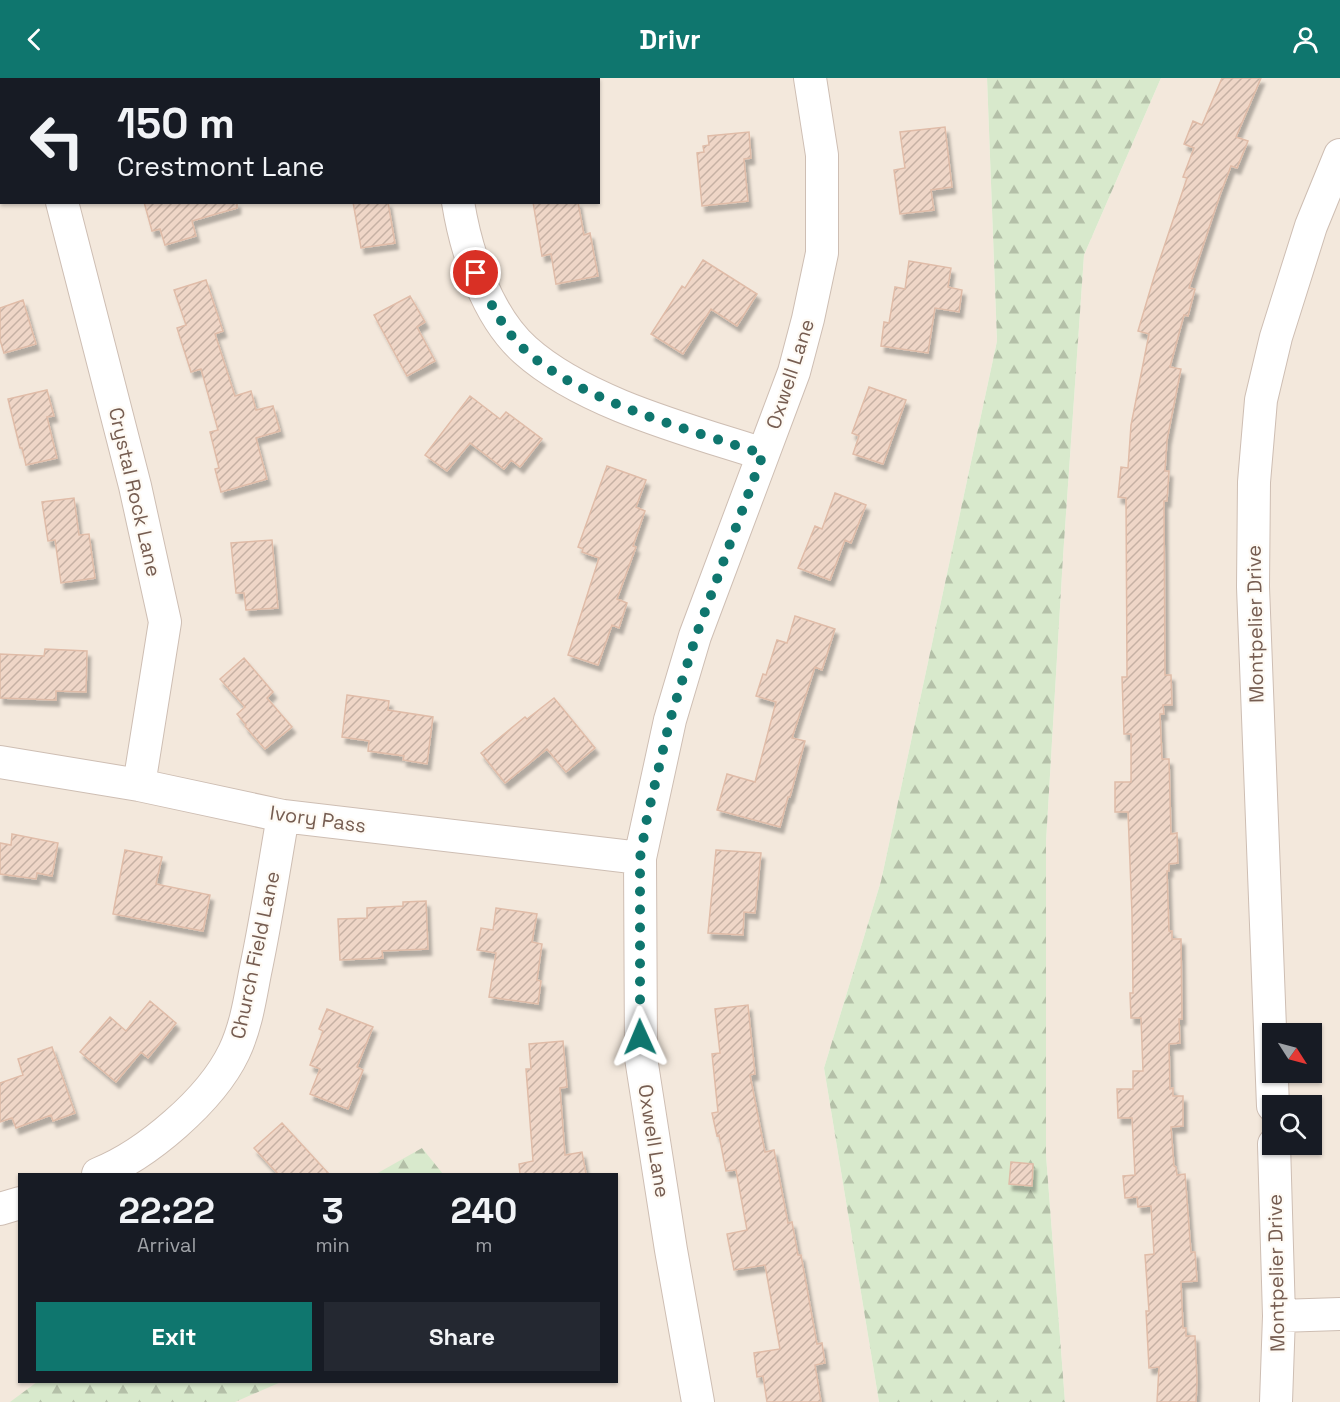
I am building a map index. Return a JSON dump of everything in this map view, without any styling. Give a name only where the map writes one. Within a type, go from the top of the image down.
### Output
[{"type":"street","name":"Oxwell Lane","points":[[698,1402],[641,1058],[640,858],[670,720],[696,636],[794,372],[808,319],[822,253],[822,155],[810,78]]},
{"type":"street","name":"Montpelier Drive","points":[[1273,1095],[1253,599],[1254,482],[1261,400],[1276,337],[1311,226],[1340,155]]},
{"type":"street","name":"Crystal Rock Lane","points":[[63,204],[135,486],[165,622],[139,785]]},
{"type":"street","points":[[459,204],[476,273],[495,313],[524,349],[548,368],[597,395],[647,416],[763,454]]},
{"type":"street","name":"Ivory Pass","points":[[0,762],[139,785],[283,816],[640,858]]},
{"type":"street","name":"Church Field Lane","points":[[100,1173],[149,1145],[179,1120],[214,1083],[233,1053],[245,1021],[264,931],[283,816]]},
{"type":"street","name":"Montpelier Drive","points":[[1274,1155],[1279,1316],[1276,1402]]},
{"type":"street","points":[[0,1209],[18,1204]]},
{"type":"street","points":[[1279,1316],[1340,1314]]},
{"type":"shaded area","points":[[600,78],[987,78],[997,341],[881,881],[824,1068],[879,1402],[0,1402],[0,204],[600,204]]},
{"type":"shaded area","points":[[1161,78],[1340,78],[1340,1402],[1065,1402],[1046,1155],[1046,842],[1084,255]]},
{"type":"green space","points":[[987,78],[1161,78],[1084,255],[1046,842],[1046,1155],[1065,1402],[879,1402],[824,1068],[881,881],[997,341]]},
{"type":"green space","points":[[422,1148],[442,1173],[378,1173]]},
{"type":"green space","points":[[36,1383],[279,1383],[235,1402],[10,1402]]},
{"type":"building","points":[[1222,78],[1261,78],[1236,137],[1248,141],[1237,168],[1231,166],[1220,195],[1189,288],[1195,289],[1188,316],[1184,315],[1170,367],[1181,369],[1167,440],[1165,471],[1169,471],[1167,501],[1164,501],[1165,675],[1171,675],[1172,705],[1163,705],[1164,714],[1160,714],[1162,759],[1169,759],[1171,834],[1177,833],[1178,863],[1169,864],[1169,871],[1167,871],[1169,931],[1172,931],[1172,939],[1181,939],[1182,1019],[1179,1019],[1180,1043],[1169,1044],[1170,1089],[1173,1088],[1173,1096],[1183,1096],[1183,1126],[1171,1127],[1174,1166],[1177,1175],[1185,1174],[1191,1252],[1195,1252],[1197,1281],[1181,1282],[1183,1328],[1186,1328],[1186,1336],[1195,1336],[1197,1380],[1196,1402],[1157,1402],[1159,1367],[1149,1368],[1146,1311],[1149,1311],[1145,1255],[1154,1254],[1151,1206],[1138,1207],[1137,1197],[1125,1198],[1123,1176],[1135,1175],[1132,1118],[1118,1118],[1117,1089],[1133,1089],[1133,1071],[1143,1071],[1141,1018],[1131,1018],[1132,914],[1128,812],[1115,812],[1115,782],[1131,782],[1131,734],[1124,734],[1122,677],[1127,677],[1126,498],[1118,497],[1121,467],[1128,468],[1131,425],[1149,334],[1138,331],[1187,178],[1183,177],[1194,148],[1184,144],[1193,121],[1202,125]]},
{"type":"building","points":[[945,127],[952,187],[931,190],[934,210],[900,214],[894,170],[905,168],[900,132]]},
{"type":"building","points":[[749,132],[751,158],[744,159],[748,201],[702,206],[697,153],[704,152],[703,146],[709,145],[708,136]]},
{"type":"building","points":[[145,204],[237,204],[237,208],[192,221],[196,236],[165,245],[160,229],[152,231]]},
{"type":"building","points":[[353,204],[388,204],[395,243],[361,248]]},
{"type":"building","points":[[533,204],[578,204],[584,235],[590,233],[598,276],[556,284],[551,254],[542,256]]},
{"type":"building","points":[[703,260],[757,294],[737,326],[711,309],[683,354],[651,334],[682,286],[685,288]]},
{"type":"building","points":[[909,261],[951,268],[948,287],[962,290],[959,312],[935,308],[928,353],[881,346],[884,322],[889,323],[895,287],[905,289]]},
{"type":"building","points":[[206,280],[223,331],[215,334],[235,396],[251,391],[256,410],[273,406],[280,431],[256,438],[267,479],[221,492],[215,469],[219,468],[210,432],[218,430],[201,369],[191,372],[177,328],[186,325],[174,290]]},
{"type":"building","points":[[410,296],[425,322],[417,327],[435,361],[407,376],[374,315]]},
{"type":"building","points":[[23,300],[36,344],[4,353],[0,340],[0,308]]},
{"type":"building","points":[[869,387],[906,400],[883,464],[853,454],[859,436],[852,433]]},
{"type":"building","points":[[47,390],[54,416],[47,417],[57,458],[26,465],[8,399]]},
{"type":"building","points":[[470,396],[500,419],[506,412],[542,439],[520,467],[511,460],[504,469],[470,443],[447,471],[425,455]]},
{"type":"building","points":[[607,466],[646,480],[636,507],[645,511],[633,546],[636,547],[617,599],[627,603],[619,628],[612,625],[598,665],[568,655],[599,558],[582,552],[583,549],[578,547]]},
{"type":"building","points":[[835,493],[866,505],[851,543],[845,540],[830,580],[798,568],[815,526],[822,529]]},
{"type":"building","points":[[74,498],[79,535],[89,534],[95,578],[61,583],[55,540],[48,541],[42,502]]},
{"type":"building","points":[[272,540],[278,608],[246,610],[244,593],[236,593],[231,543]]},
{"type":"building","points":[[795,616],[835,629],[822,670],[815,667],[792,738],[805,741],[780,827],[717,810],[727,774],[755,782],[776,702],[756,696],[763,674],[766,675],[777,640],[787,643]]},
{"type":"building","points":[[45,649],[87,651],[86,692],[56,691],[56,700],[0,698],[0,654],[44,656]]},
{"type":"building","points":[[244,658],[273,692],[267,698],[292,727],[265,749],[237,714],[245,707],[220,679]]},
{"type":"building","points":[[347,695],[389,701],[388,710],[433,717],[427,764],[403,760],[404,756],[368,751],[369,741],[342,737]]},
{"type":"building","points":[[554,698],[595,748],[566,772],[547,749],[505,783],[481,753],[525,717],[527,719]]},
{"type":"building","points":[[12,834],[58,843],[52,876],[37,873],[36,879],[0,874],[0,843],[11,845]]},
{"type":"building","points":[[125,850],[162,857],[156,884],[210,895],[203,931],[113,914]]},
{"type":"building","points":[[716,850],[761,853],[755,913],[744,912],[743,935],[708,933]]},
{"type":"building","points":[[426,901],[428,949],[382,951],[383,958],[340,960],[338,919],[367,918],[367,908],[403,906],[403,902]]},
{"type":"building","points":[[496,908],[537,914],[532,942],[542,944],[537,980],[541,981],[538,1004],[489,997],[496,953],[477,950],[481,928],[493,930]]},
{"type":"building","points":[[150,1001],[176,1023],[148,1058],[141,1052],[116,1082],[80,1052],[110,1017],[126,1031]]},
{"type":"building","points":[[748,1005],[755,1074],[750,1075],[765,1152],[774,1150],[788,1223],[792,1222],[798,1255],[801,1255],[817,1344],[822,1343],[825,1363],[815,1365],[821,1402],[767,1402],[763,1376],[757,1377],[754,1353],[780,1349],[765,1265],[734,1270],[727,1234],[747,1230],[736,1170],[726,1171],[712,1113],[718,1112],[712,1054],[720,1053],[715,1009]]},
{"type":"building","points":[[327,1009],[373,1027],[357,1067],[363,1070],[348,1109],[310,1094],[320,1069],[310,1065],[323,1031],[319,1029]]},
{"type":"building","points":[[563,1041],[567,1087],[560,1088],[565,1155],[582,1152],[586,1173],[520,1173],[519,1164],[533,1161],[526,1069],[531,1069],[529,1044]]},
{"type":"building","points":[[52,1047],[75,1113],[53,1121],[51,1115],[16,1128],[12,1118],[0,1122],[0,1083],[23,1075],[18,1059]]},
{"type":"building","points":[[282,1123],[328,1173],[277,1173],[254,1148]]},
{"type":"building","points":[[1011,1162],[1033,1164],[1032,1186],[1009,1184]]},
{"type":"route","points":[[476,273],[495,313],[524,349],[548,368],[588,390],[647,416],[763,454],[696,636],[670,720],[647,818],[640,858],[640,1037]]}]
